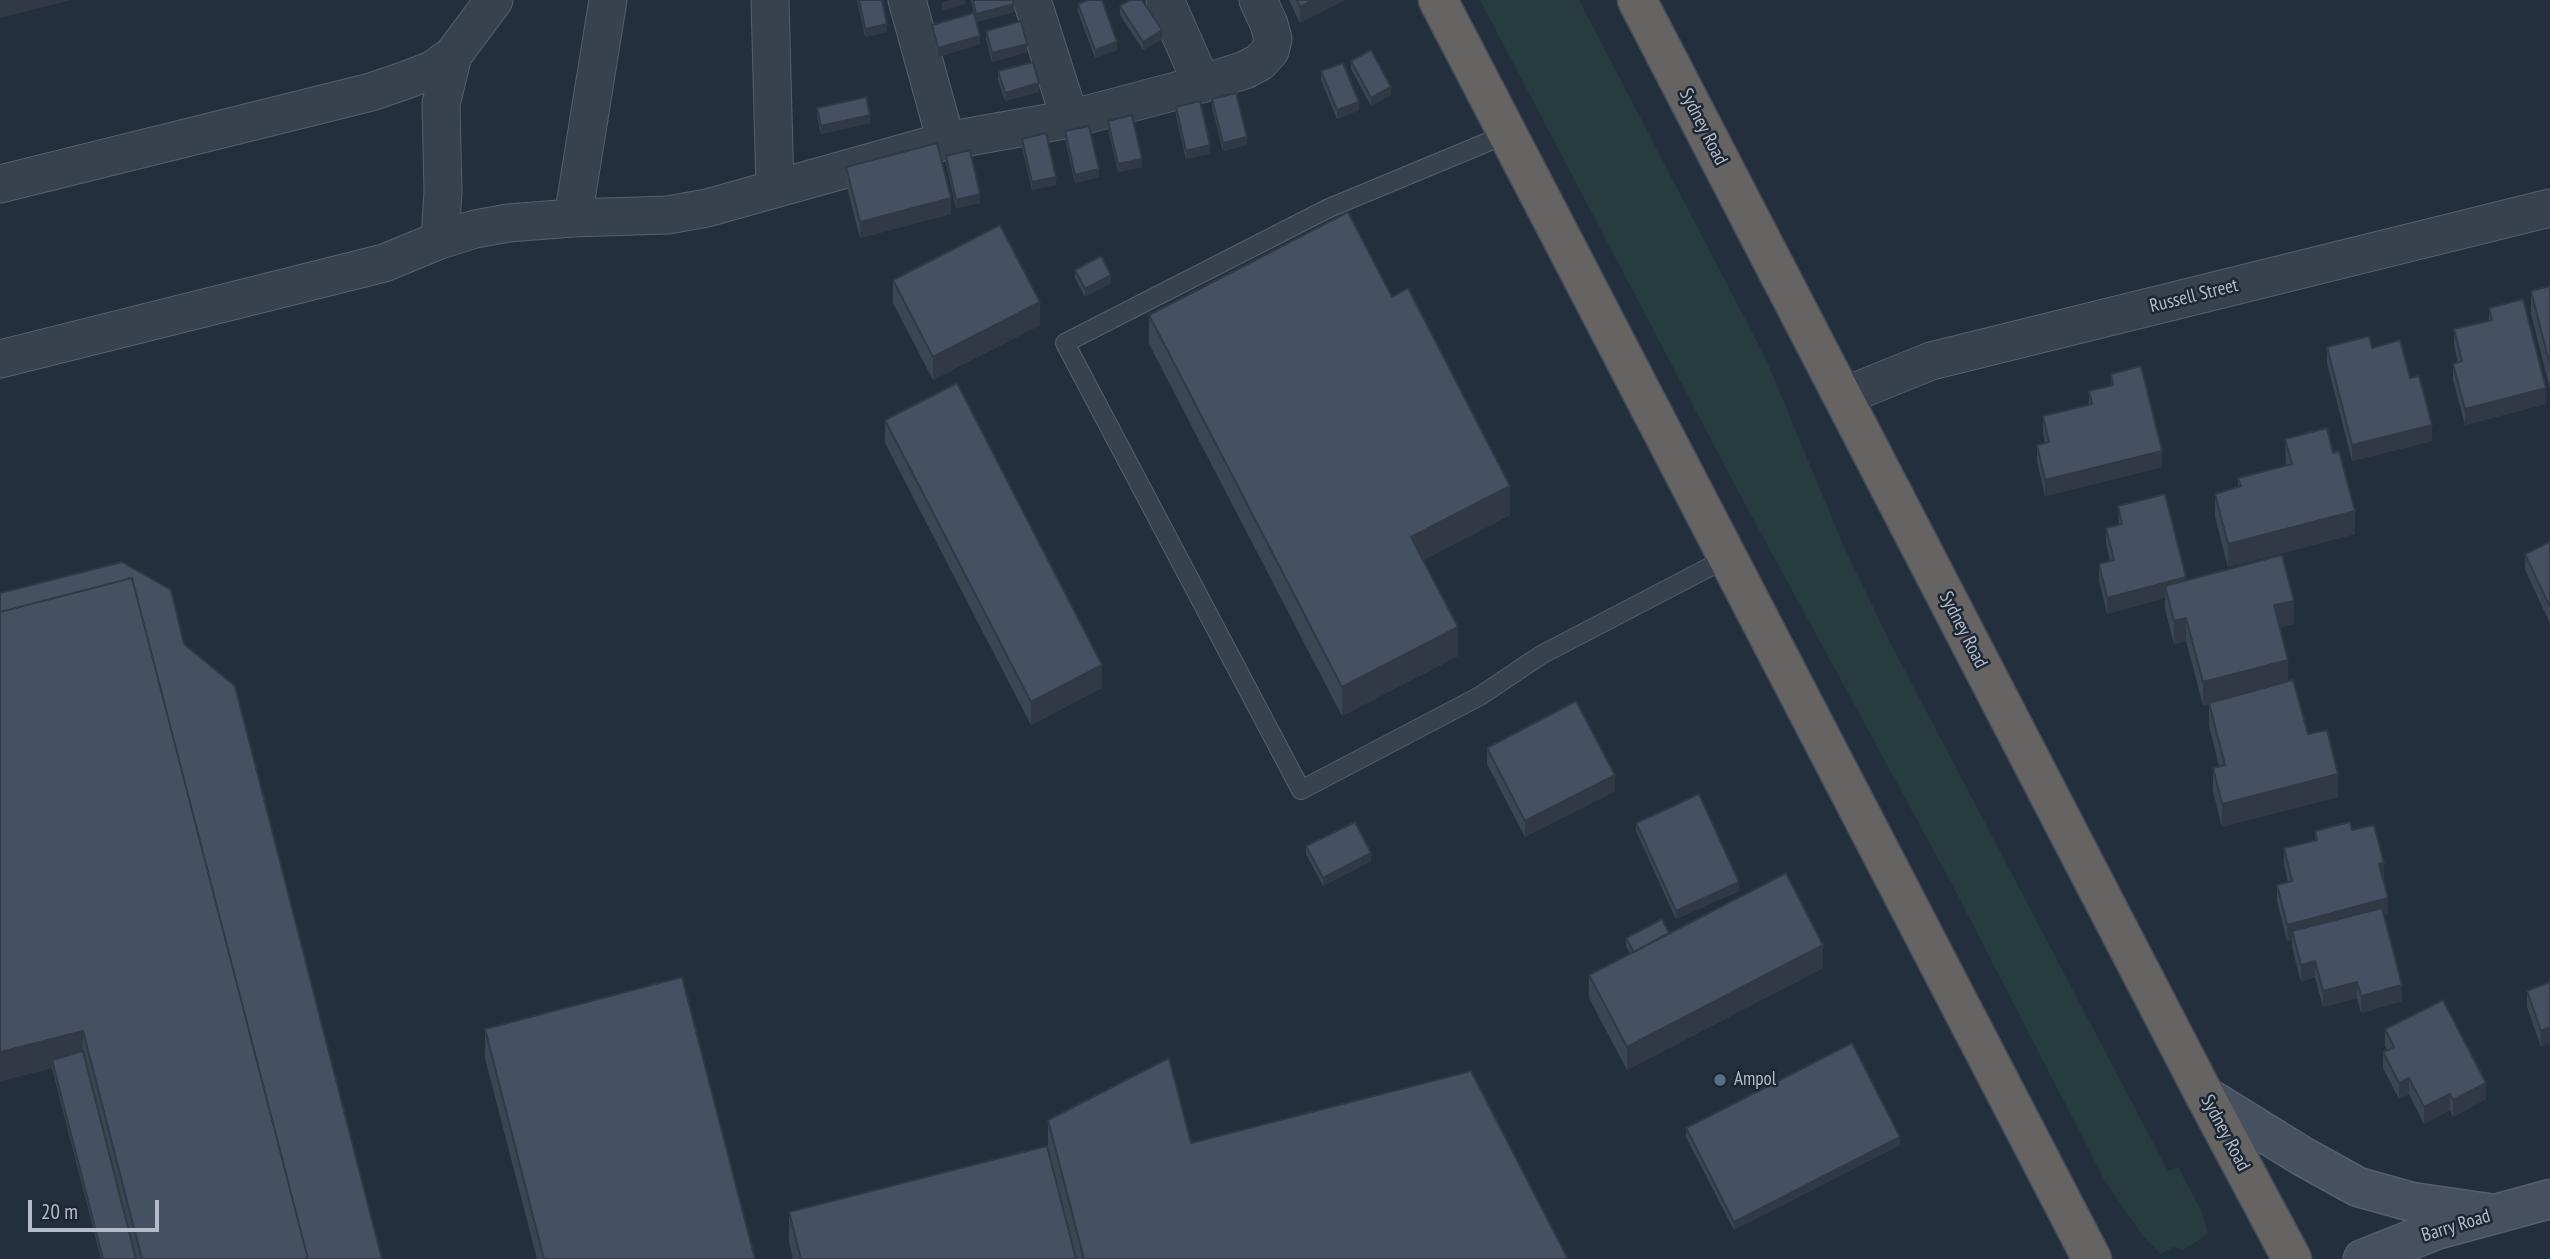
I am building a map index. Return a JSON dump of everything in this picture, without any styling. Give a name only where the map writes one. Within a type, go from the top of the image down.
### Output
[{"type":"highway","points":[[1437,0],[2092,1259]]},
{"type":"highway","name":"Sydney Road","points":[[1637,0],[2292,1259]]},
{"type":"main road","points":[[2205,1096],[2302,1156],[2358,1186],[2412,1202],[2495,1214]]},
{"type":"main road","name":"Barry Road","points":[[2363,1259],[2436,1230],[2550,1199]]},
{"type":"street","points":[[0,184],[371,92],[432,70],[453,55],[494,0]]},
{"type":"street","points":[[573,218],[608,0]]},
{"type":"street","points":[[770,0],[775,189]]},
{"type":"street","points":[[907,0],[946,141]]},
{"type":"street","points":[[1032,0],[1070,119]]},
{"type":"street","points":[[1165,0],[1202,84]]},
{"type":"street","points":[[0,359],[384,262],[475,229],[573,218],[668,215],[707,208],[946,141],[1070,119],[1202,84],[1245,70],[1260,62],[1270,51],[1273,40],[1258,0]]},
{"type":"street","points":[[440,240],[443,191],[441,104],[453,55]]},
{"type":"street","name":"Russell Street","points":[[1842,397],[1931,361],[2550,208]]},
{"type":"lane","points":[[1507,134],[1329,208],[1065,343],[1301,790],[1480,696],[1541,655],[1727,558]]},
{"type":"green space","points":[[1480,0],[1579,0],[1766,359],[1844,547],[1891,644],[2168,1171],[2178,1167],[2202,1212],[2208,1234],[2183,1250],[2173,1247],[2161,1254],[2142,1235],[2105,1181],[1954,888],[1737,489]]},
{"type":"building","points":[[859,0],[882,0],[887,24],[865,29]]},
{"type":"building","points":[[973,0],[1013,0],[1014,4],[976,14]]},
{"type":"building","points":[[1088,0],[1102,0],[1117,42],[1095,50],[1078,4]]},
{"type":"building","points":[[1130,0],[1142,0],[1162,30],[1143,42],[1120,6]]},
{"type":"building","points":[[1297,0],[1313,0],[1300,7]]},
{"type":"building","points":[[974,13],[980,36],[938,48],[932,25]]},
{"type":"building","points":[[1021,21],[1027,44],[992,53],[986,31]]},
{"type":"building","points":[[1371,50],[1391,87],[1371,98],[1351,61]]},
{"type":"building","points":[[1033,62],[1039,83],[1005,93],[998,71]]},
{"type":"building","points":[[1343,63],[1359,102],[1337,110],[1321,71]]},
{"type":"building","points":[[1236,93],[1247,137],[1223,143],[1212,99]]},
{"type":"building","points":[[866,97],[870,115],[821,126],[817,108]]},
{"type":"building","points":[[1200,101],[1210,145],[1186,151],[1176,107]]},
{"type":"building","points":[[1132,115],[1142,159],[1118,164],[1108,121]]},
{"type":"building","points":[[1089,126],[1099,169],[1075,175],[1065,131]]},
{"type":"building","points":[[1046,133],[1056,177],[1032,182],[1022,139]]},
{"type":"building","points":[[937,143],[951,198],[860,222],[846,167]]},
{"type":"building","points":[[970,150],[980,194],[956,200],[946,156]]},
{"type":"building","points":[[1348,212],[1392,297],[1408,288],[1510,486],[1411,537],[1458,627],[1342,687],[1149,315]]},
{"type":"building","points":[[1000,225],[1040,302],[933,357],[893,280]]},
{"type":"building","points":[[1101,256],[1111,275],[1085,289],[1075,270]]},
{"type":"building","points":[[2550,286],[2550,365],[2531,291]]},
{"type":"building","points":[[2523,299],[2546,388],[2465,409],[2453,364],[2462,361],[2454,329],[2492,320],[2489,308]]},
{"type":"building","points":[[2369,336],[2372,348],[2400,340],[2410,378],[2419,376],[2432,425],[2352,445],[2327,347]]},
{"type":"building","points":[[2141,366],[2162,451],[2045,480],[2037,445],[2049,442],[2043,416],[2092,404],[2089,391],[2113,385],[2111,374]]},
{"type":"building","points":[[957,383],[1102,665],[1031,702],[885,420]]},
{"type":"building","points":[[2327,428],[2333,453],[2339,451],[2355,511],[2228,544],[2215,494],[2241,486],[2238,478],[2292,464],[2285,439]]},
{"type":"building","points":[[2165,494],[2186,577],[2107,598],[2099,564],[2114,560],[2106,528],[2122,524],[2118,506]]},
{"type":"building","points":[[2550,542],[2550,607],[2525,554]]},
{"type":"building","points":[[2282,555],[2294,601],[2274,605],[2288,660],[2203,682],[2186,618],[2174,621],[2165,586]]},
{"type":"building","points":[[122,562],[171,590],[184,644],[235,686],[382,1259],[308,1259],[132,578],[0,612],[0,593]]},
{"type":"building","points":[[132,578],[308,1259],[142,1259],[83,1031],[0,1052],[0,612]]},
{"type":"building","points":[[2293,680],[2308,734],[2327,730],[2338,774],[2222,804],[2213,768],[2225,765],[2209,703]]},
{"type":"building","points":[[1576,701],[1615,775],[1525,821],[1487,748]]},
{"type":"building","points":[[1699,794],[1739,882],[1676,911],[1636,823]]},
{"type":"building","points":[[1355,822],[1371,853],[1323,878],[1306,846]]},
{"type":"building","points":[[2350,822],[2352,830],[2374,825],[2384,863],[2379,864],[2388,898],[2287,925],[2277,885],[2292,881],[2284,848],[2317,840],[2315,831]]},
{"type":"building","points":[[1786,873],[1823,945],[1627,1047],[1589,975]]},
{"type":"building","points":[[2382,908],[2402,985],[2361,996],[2357,982],[2323,991],[2315,961],[2301,965],[2292,931]]},
{"type":"building","points":[[1662,919],[1669,933],[1634,952],[1626,938]]},
{"type":"building","points":[[682,977],[755,1259],[544,1259],[485,1029]]},
{"type":"building","points":[[2550,982],[2550,1027],[2541,1031],[2527,991]]},
{"type":"building","points":[[2443,1000],[2486,1083],[2453,1100],[2450,1094],[2424,1107],[2409,1078],[2399,1083],[2383,1052],[2394,1047],[2385,1029]]},
{"type":"building","points":[[1852,1043],[1900,1137],[1734,1222],[1686,1128]]},
{"type":"building","points":[[83,1051],[136,1259],[103,1259],[52,1060]]},
{"type":"building","points":[[1169,1058],[1191,1143],[1471,1071],[1568,1259],[1084,1259],[1048,1120]]},
{"type":"building","points":[[1047,1146],[1076,1259],[801,1259],[789,1212]]},
{"type":"place","name":"Ampol","points":[[1720,1080]]}]
